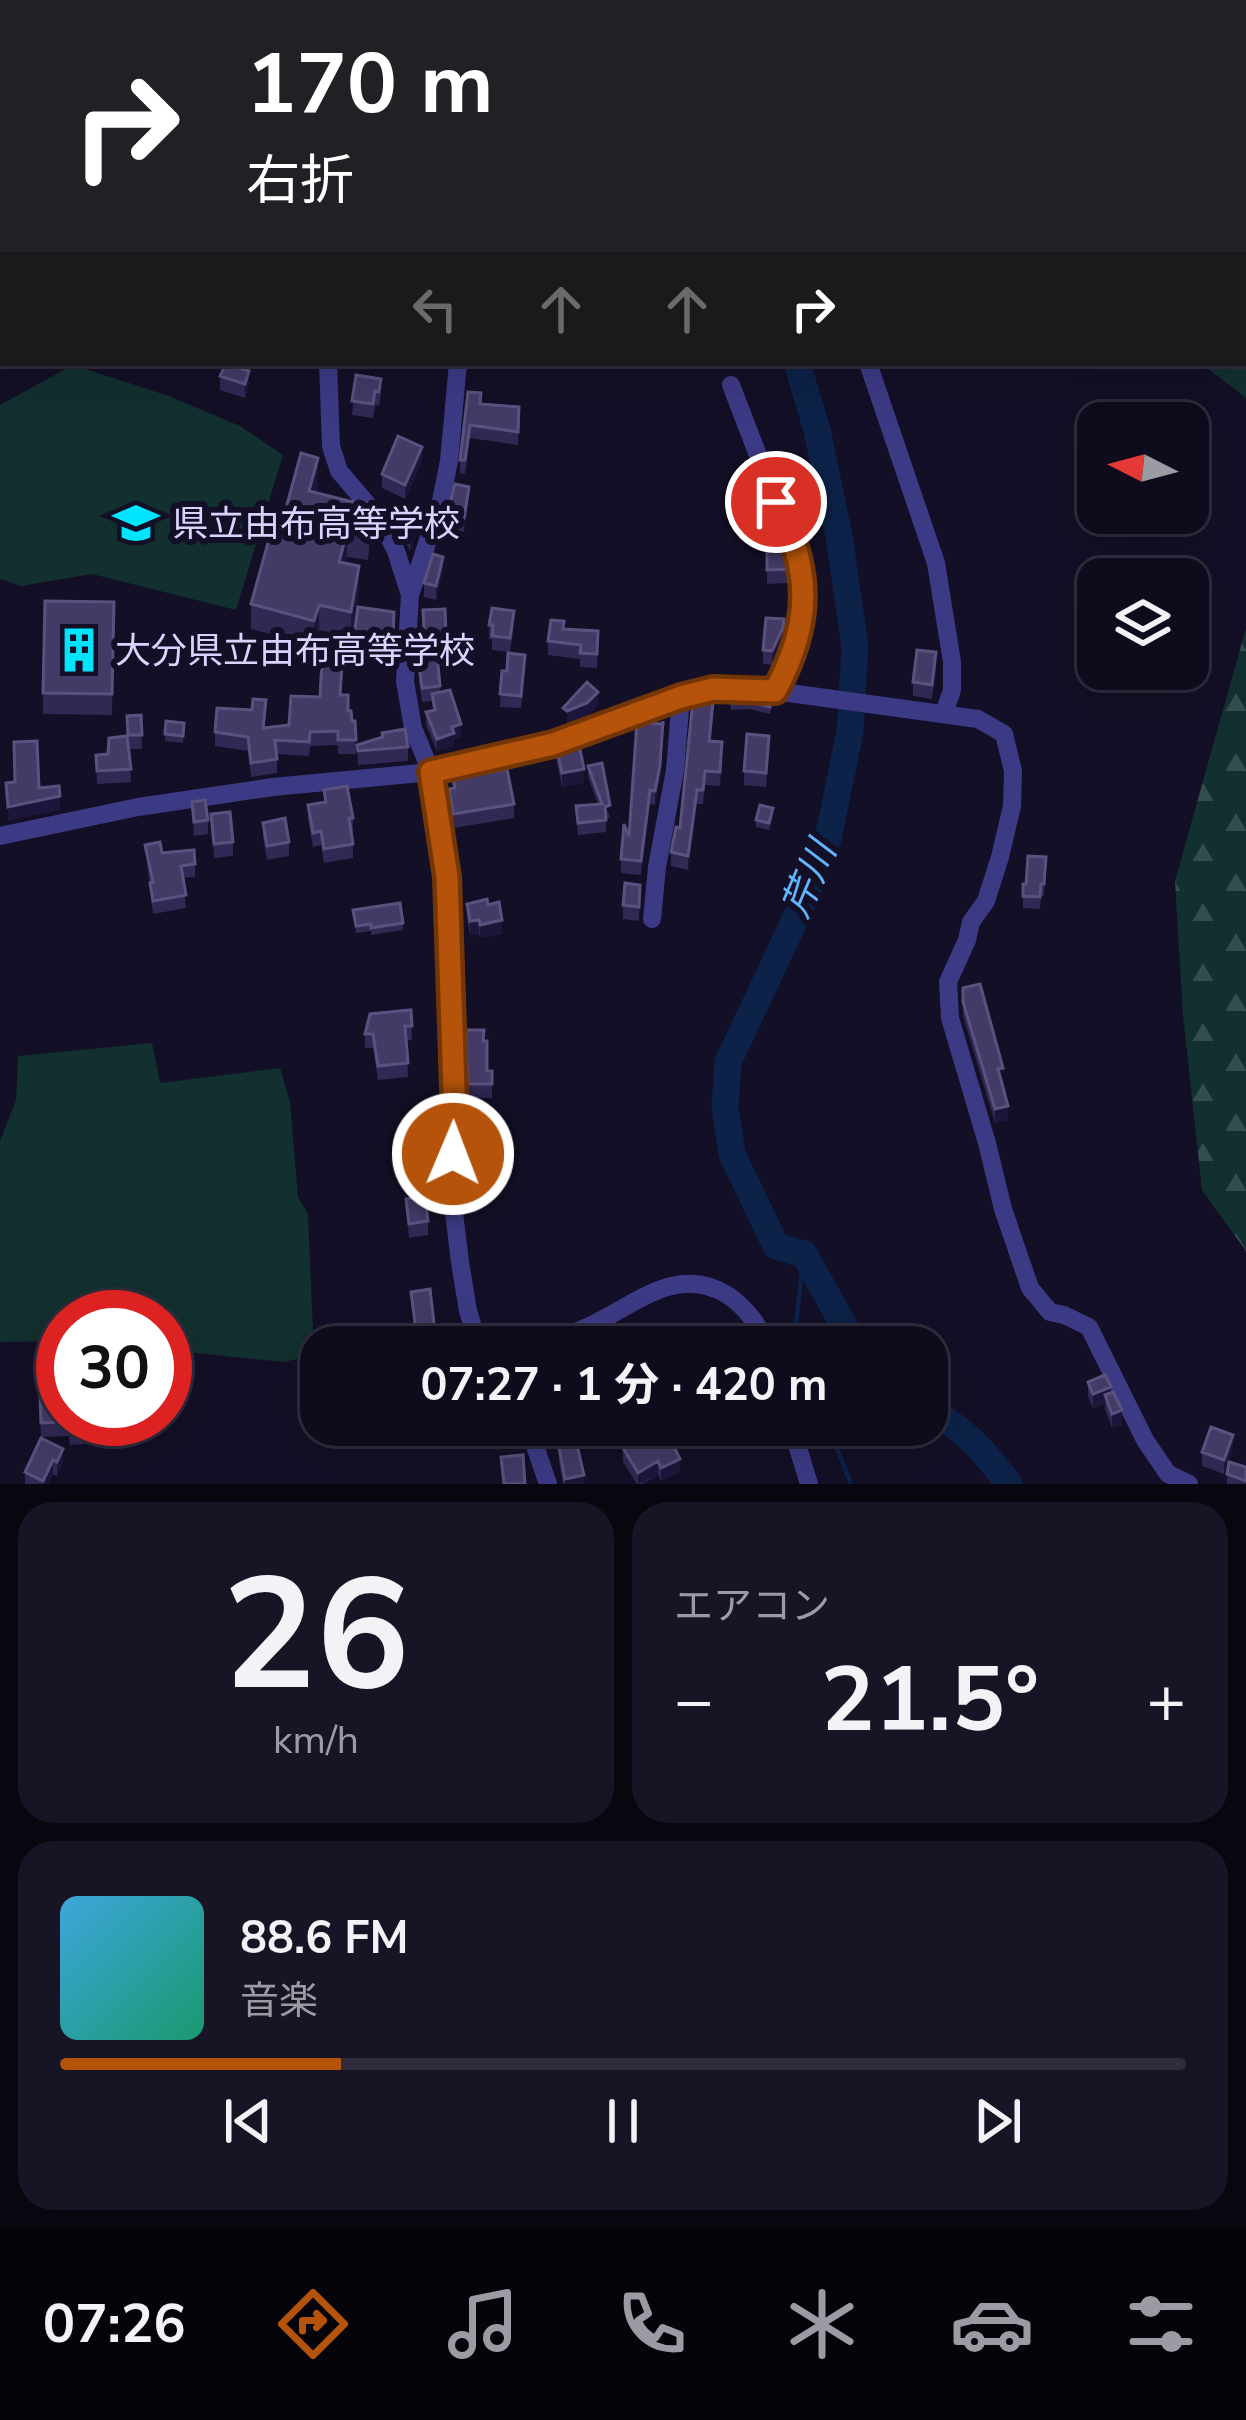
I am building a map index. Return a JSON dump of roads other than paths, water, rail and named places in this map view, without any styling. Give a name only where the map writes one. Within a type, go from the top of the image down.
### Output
[{"type":"street","points":[[328,366],[332,446],[339,471],[379,518],[410,595]]},
{"type":"street","points":[[458,366],[441,501],[410,595],[405,681],[413,728],[431,772],[447,877],[455,1119],[451,1188],[473,1326]]},
{"type":"street","points":[[869,366],[936,563],[952,662],[952,690],[944,713]]},
{"type":"street","points":[[731,385],[791,530],[804,578],[796,646],[783,692]]},
{"type":"street","points":[[0,836],[138,807],[251,790],[431,772],[553,744],[713,689],[783,692],[978,719],[1004,734],[1012,771],[1012,806],[986,901],[970,922],[949,982],[950,1018],[1030,1288],[1050,1312],[1089,1327],[1145,1440],[1168,1474],[1190,1484]]},
{"type":"street","points":[[652,919],[681,697]]},
{"type":"street","points":[[590,1326],[680,1281],[712,1285],[743,1306],[757,1326]]},
{"type":"street","points":[[538,1446],[548,1484]]},
{"type":"street","points":[[797,1446],[809,1484]]},
{"type":"waterway","name":"芹川","points":[[798,366],[839,536],[855,647],[850,732],[828,838],[728,1062],[725,1107],[732,1154],[776,1246],[804,1254],[844,1326]]},
{"type":"waterway","points":[[796,1326],[804,1254]]},
{"type":"waterway","name":"芹川","points":[[948,1422],[972,1441],[1009,1484]]},
{"type":"waterway","points":[[836,1446],[851,1484]]},
{"type":"place","name":"県立由布高等学校","points":[[136,523]]},
{"type":"place","name":"大分県立由布高等学校","points":[[79,650]]}]
